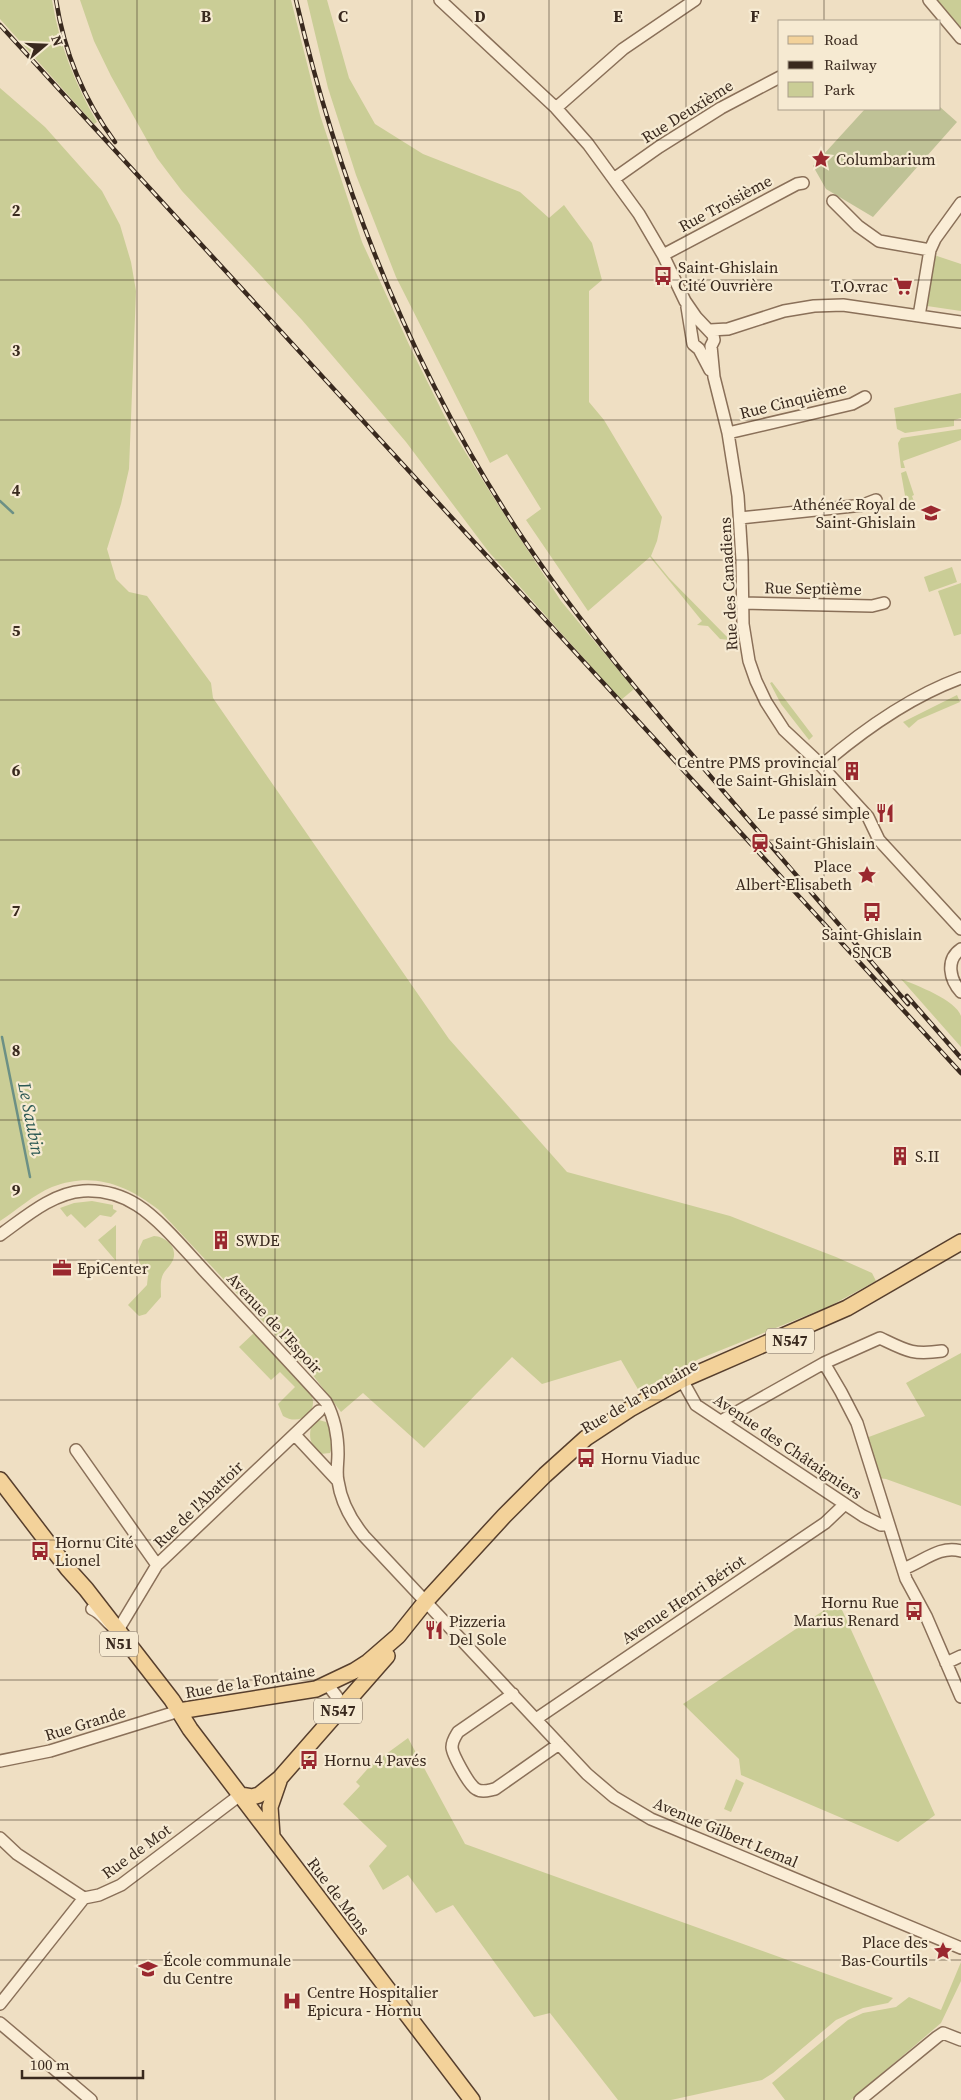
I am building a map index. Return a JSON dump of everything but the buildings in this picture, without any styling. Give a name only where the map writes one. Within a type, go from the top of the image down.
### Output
[{"type":"main road","name":"N547","points":[[927,1267],[961,1242]]},
{"type":"main road","name":"N547","points":[[927,1267],[961,1252]]},
{"type":"main road","name":"Rue de la Fontaine","points":[[179,1711],[316,1689],[328,1685],[368,1662],[398,1636],[513,1514],[563,1466],[600,1436],[684,1383],[833,1322],[927,1267]]},
{"type":"main road","name":"N51","points":[[0,1480],[179,1711]]},
{"type":"main road","name":"N51","points":[[68,1570],[81,1594],[165,1704],[179,1711]]},
{"type":"main road","name":"Rue de la Fontaine","points":[[342,1708],[397,1645],[428,1604]]},
{"type":"main road","name":"N547","points":[[280,1778],[342,1708]]},
{"type":"main road","name":"Rue de Mons","points":[[179,1711],[472,2100]]},
{"type":"main road","points":[[240,1794],[252,1797],[259,1795],[280,1778]]},
{"type":"main road","points":[[273,1838],[270,1807],[280,1778]]},
{"type":"street","name":"Rue des Canadiens","points":[[440,0],[556,108],[615,178],[640,214],[663,255],[685,301],[693,344],[699,349],[714,377]]},
{"type":"street","points":[[556,108],[623,49],[695,0]]},
{"type":"street","points":[[929,0],[961,38]]},
{"type":"street","name":"Rue Deuxième","points":[[615,178],[659,146],[720,108],[778,78]]},
{"type":"street","name":"Rue Troisième","points":[[663,255],[797,184],[803,183]]},
{"type":"street","points":[[833,201],[858,226],[879,241],[930,250]]},
{"type":"street","points":[[919,316],[930,250],[934,239],[961,204]]},
{"type":"street","name":"Rue des Canadiens","points":[[685,301],[713,336],[714,377],[728,433],[740,518],[742,603],[748,654],[760,692],[784,730],[821,766]]},
{"type":"street","points":[[693,336],[698,330],[728,329],[784,311],[814,306],[843,305],[865,307],[961,322]]},
{"type":"street","points":[[699,349],[706,350],[728,329]]},
{"type":"street","name":"Rue Cinquième","points":[[728,433],[852,404],[864,397]]},
{"type":"street","points":[[740,518],[863,505],[876,500]]},
{"type":"street","name":"Rue Septième","points":[[742,603],[872,606],[884,603]]},
{"type":"street","points":[[961,678],[921,696],[882,719],[821,766],[868,817],[880,840],[961,929]]},
{"type":"street","points":[[961,950],[952,960],[950,967],[954,982],[961,992]]},
{"type":"street","name":"Avenue de l'Espoir","points":[[0,1235],[41,1207],[73,1193],[89,1191],[105,1193],[126,1199],[138,1206],[191,1257],[326,1402],[335,1422],[338,1435],[337,1480],[345,1506],[353,1522],[428,1604]]},
{"type":"street","points":[[721,1421],[824,1362],[880,1338],[904,1350],[920,1354],[942,1351]]},
{"type":"street","points":[[824,1362],[857,1423],[903,1570],[961,1697]]},
{"type":"street","name":"Avenue des Châtaigniers","points":[[684,1383],[696,1405],[874,1522],[888,1524]]},
{"type":"street","name":"Rue de l'Abattoir","points":[[118,1630],[157,1565],[319,1411]]},
{"type":"street","points":[[295,1435],[337,1480]]},
{"type":"street","points":[[76,1450],[157,1565]]},
{"type":"street","name":"Avenue Henri Bériot","points":[[536,1719],[825,1523],[845,1504]]},
{"type":"street","points":[[903,1570],[914,1566],[939,1551],[952,1548],[961,1550]]},
{"type":"street","name":"Avenue Gilbert Lemal","points":[[428,1604],[587,1774],[614,1797],[651,1819],[961,1948]]},
{"type":"street","points":[[92,1609],[98,1611],[111,1627],[118,1630]]},
{"type":"street","points":[[946,1663],[961,1656]]},
{"type":"street","name":"Rue de la Fontaine","points":[[328,1685],[342,1708]]},
{"type":"street","points":[[513,1694],[458,1732],[453,1740],[452,1749],[467,1777],[476,1789],[486,1792],[495,1789],[559,1744]]},
{"type":"street","name":"Rue Grande","points":[[0,1761],[50,1751],[179,1711]]},
{"type":"street","name":"Rue de Mot","points":[[84,1898],[107,1892],[121,1885],[240,1794]]},
{"type":"street","points":[[0,1838],[17,1854],[84,1898],[0,2004]]},
{"type":"street","points":[[0,2024],[91,2100]]},
{"type":"street","points":[[860,2100],[943,2033],[961,2040]]},
{"type":"green space","points":[[0,0],[52,0],[59,32],[69,63],[97,122],[94,124],[0,19]]},
{"type":"green space","points":[[80,0],[291,0],[320,115],[362,242],[411,349],[451,429],[561,601],[634,689],[621,700],[488,551],[406,442],[302,320],[182,191],[157,158],[111,76],[94,41]]},
{"type":"green space","points":[[307,0],[327,0],[349,78],[375,124],[423,154],[520,192],[549,218],[564,205],[592,243],[602,280],[589,291],[589,402],[604,420],[662,517],[657,541],[651,556],[669,578],[730,640],[720,639],[708,626],[697,625],[702,621],[650,557],[588,611],[526,520],[541,509],[507,454],[490,463],[396,277],[356,175],[328,88]]},
{"type":"green space","points":[[937,0],[961,0],[961,28]]},
{"type":"green space","points":[[0,88],[45,127],[102,191],[120,225],[131,262],[136,291],[129,469],[121,504],[107,549],[116,579],[129,592],[147,596],[211,683],[213,698],[449,1039],[567,1172],[730,1216],[872,1273],[876,1281],[830,1306],[699,1359],[639,1391],[621,1360],[542,1384],[512,1357],[424,1448],[363,1393],[341,1412],[312,1374],[159,1210],[135,1194],[109,1183],[82,1180],[67,1182],[38,1194],[0,1221]]},
{"type":"green space","points":[[941,108],[957,122],[873,217],[826,189],[813,166],[864,110],[941,110]]},
{"type":"green space","points":[[934,255],[961,264],[961,311],[927,306]]},
{"type":"green space","points":[[961,393],[961,418],[954,420],[954,426],[905,433],[897,429],[894,408]]},
{"type":"green space","points":[[961,429],[961,440],[903,461],[905,468],[901,468],[898,443],[901,438]]},
{"type":"green space","points":[[906,471],[916,507],[911,506],[906,501],[901,473]]},
{"type":"green space","points":[[952,567],[957,582],[929,592],[924,577]]},
{"type":"green space","points":[[961,583],[961,634],[954,636],[938,591]]},
{"type":"green space","points":[[772,682],[813,736],[809,740],[781,704],[770,683]]},
{"type":"green space","points":[[957,695],[960,702],[918,720],[909,728],[903,722]]},
{"type":"green space","points":[[901,979],[935,994],[958,1010],[961,1016],[961,1047]]},
{"type":"green space","points":[[92,1201],[113,1205],[113,1209],[117,1211],[111,1217],[100,1215],[85,1228],[71,1214],[67,1217],[60,1208],[74,1203]]},
{"type":"green space","points":[[116,1225],[116,1261],[98,1240]]},
{"type":"green space","points":[[154,1236],[167,1241],[174,1251],[174,1255],[172,1262],[162,1277],[161,1297],[146,1314],[139,1316],[128,1305],[147,1285],[148,1275],[139,1262],[138,1251],[143,1240]]},
{"type":"green space","points":[[254,1333],[310,1392],[313,1405],[307,1415],[296,1420],[283,1416],[278,1404],[295,1387],[280,1372],[271,1380],[239,1347]]},
{"type":"green space","points":[[961,1353],[961,1506],[886,1479],[878,1478],[866,1438],[925,1416],[906,1383]]},
{"type":"green space","points":[[319,1420],[326,1422],[329,1429],[332,1442],[330,1453],[320,1454],[311,1440],[312,1424]]},
{"type":"green space","points":[[838,1601],[935,1815],[898,1842],[741,1775],[739,1759],[683,1704]]},
{"type":"green space","points":[[408,1738],[465,1844],[893,1998],[888,2003],[863,2008],[836,2020],[762,2080],[671,2100],[618,2100],[550,2013],[534,2017],[453,1905],[436,1913],[408,1875],[383,1890],[369,1866],[387,1846],[343,1804],[360,1786],[356,1782],[371,1765]]},
{"type":"green space","points":[[736,1779],[744,1783],[731,1812],[724,1809]]},
{"type":"green space","points":[[961,1962],[961,1981],[941,2023],[851,2100],[785,2100],[772,2083],[848,2020],[863,2013],[896,2007],[909,1997],[941,2010]]},
{"type":"waterway","points":[[0,501],[13,513]]},
{"type":"waterway","name":"Le Saubin","points":[[2,1037],[30,1177]]},
{"type":"railway","points":[[56,0],[64,38],[77,75],[94,109],[115,142]]},
{"type":"railway","points":[[296,0],[314,72],[359,214],[416,350],[486,480],[547,574],[616,663],[663,721],[908,1004]]},
{"type":"railway","points":[[0,25],[961,1073]]},
{"type":"railway","points":[[907,996],[961,1058]]},
{"type":"place","name":"Columbarium","points":[[821,159]]},
{"type":"place","name":"Saint-Ghislain Cité Ouvrière","points":[[663,276]]},
{"type":"place","name":"T.O.vrac","points":[[903,286]]},
{"type":"place","name":"Athénée Royal de Saint-Ghislain","points":[[931,513]]},
{"type":"place","name":"Centre PMS provincial de Saint-Ghislain","points":[[852,771]]},
{"type":"place","name":"Le passé simple","points":[[885,813]]},
{"type":"place","name":"Saint-Ghislain","points":[[760,843]]},
{"type":"place","name":"Place Albert-Elisabeth","points":[[867,875]]},
{"type":"place","name":"Saint-Ghislain SNCB","points":[[872,912]]},
{"type":"place","name":"S.II","points":[[900,1156]]},
{"type":"place","name":"SWDE","points":[[221,1240]]},
{"type":"place","name":"EpiCenter","points":[[62,1268]]},
{"type":"place","name":"Hornu Viaduc","points":[[586,1458]]},
{"type":"place","name":"Hornu Cité Lionel","points":[[40,1551]]},
{"type":"place","name":"Hornu Rue Marius Renard","points":[[914,1611]]},
{"type":"place","name":"Pizzeria Del Sole","points":[[434,1630]]},
{"type":"place","name":"Hornu 4 Pavés","points":[[309,1760]]},
{"type":"place","name":"Place des Bas-Courtils","points":[[943,1951]]},
{"type":"place","name":"École communale du Centre","points":[[148,1969]]},
{"type":"place","name":"Centre Hospitalier Epicura - Hornu","points":[[292,2001]]}]
